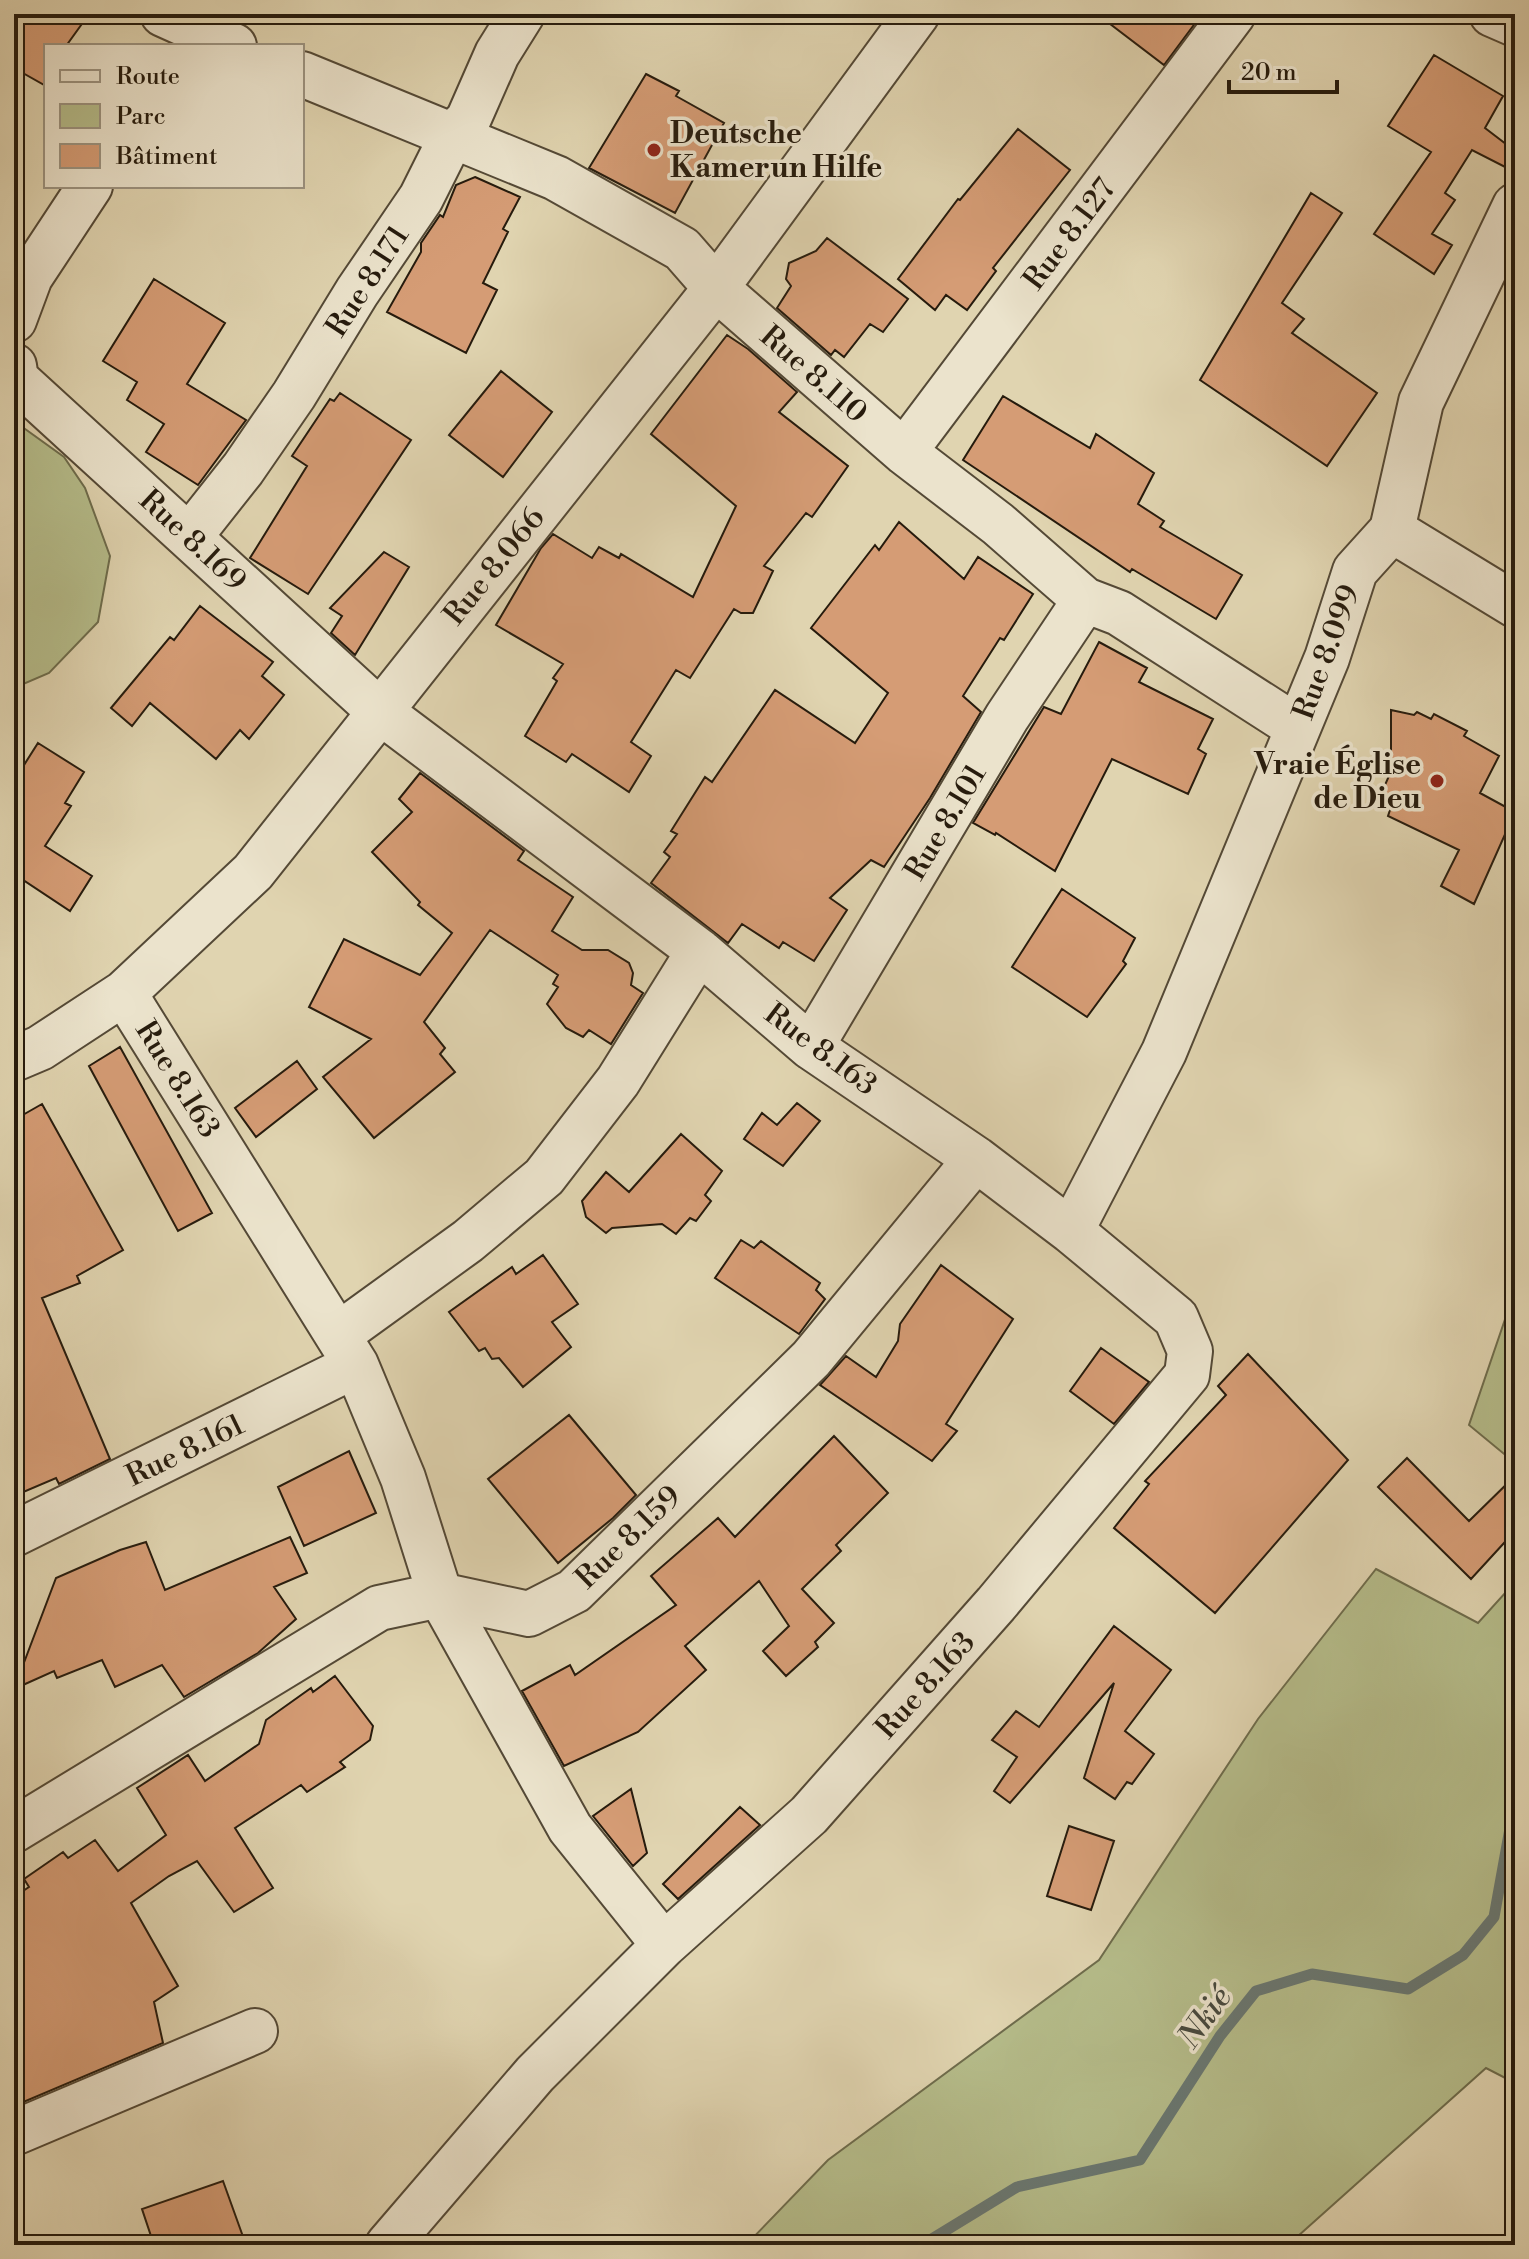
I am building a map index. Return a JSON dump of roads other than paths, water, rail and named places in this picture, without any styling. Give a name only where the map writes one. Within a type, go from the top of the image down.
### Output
[{"type":"street","name":"Rue 8.171","points":[[190,536],[243,469],[294,395],[357,292],[421,198],[452,136],[468,120],[497,54],[522,14]]},
{"type":"street","name":"Rue 8.066","points":[[14,1059],[40,1048],[124,993],[253,872],[378,710],[716,288],[917,14]]},
{"type":"street","name":"Rue 8.127","points":[[904,452],[1233,14]]},
{"type":"street","points":[[1492,14],[1515,24]]},
{"type":"street","points":[[178,25],[229,44]]},
{"type":"street","name":"Rue 8.110","points":[[304,75],[556,178],[682,249],[716,288],[904,452],[998,524],[1085,600],[1119,613],[1298,728]]},
{"type":"street","points":[[14,320],[30,277],[89,188]]},
{"type":"street","name":"Rue 8.099","points":[[1071,1231],[1164,1052],[1327,658],[1355,571],[1392,530],[1421,402],[1509,234]]},
{"type":"street","name":"Rue 8.169","points":[[14,366],[16,379],[378,710]]},
{"type":"street","points":[[1392,530],[1515,605]]},
{"type":"street","name":"Rue 8.101","points":[[811,1047],[1007,717],[1085,600]]},
{"type":"street","name":"Rue 8.163","points":[[124,993],[347,1350],[403,1478],[440,1595],[570,1828],[664,1945],[809,1815],[996,1604],[1187,1375],[1190,1351],[1176,1318],[1071,1231],[976,1159],[811,1047],[699,951],[378,710]]},
{"type":"street","name":"Rue 8.161","points":[[14,1534],[347,1350],[544,1177],[618,1081],[699,951]]},
{"type":"street","name":"Rue 8.159","points":[[14,1830],[379,1608],[440,1595],[529,1614],[574,1591],[811,1359],[976,1159]]},
{"type":"street","points":[[388,2245],[535,2074],[664,1945]]},
{"type":"street","points":[[14,2133],[255,2031]]},
{"type":"waterway","name":"Nkié","points":[[922,2245],[1017,2187],[1140,2160],[1220,2036],[1256,1991],[1312,1974],[1408,1989],[1463,1955],[1494,1917],[1515,1801]]},
{"type":"place","name":"Deutsche Kamerun Hilfe","points":[[654,150]]},
{"type":"place","name":"Vraie Église de Dieu","points":[[1437,781]]}]
